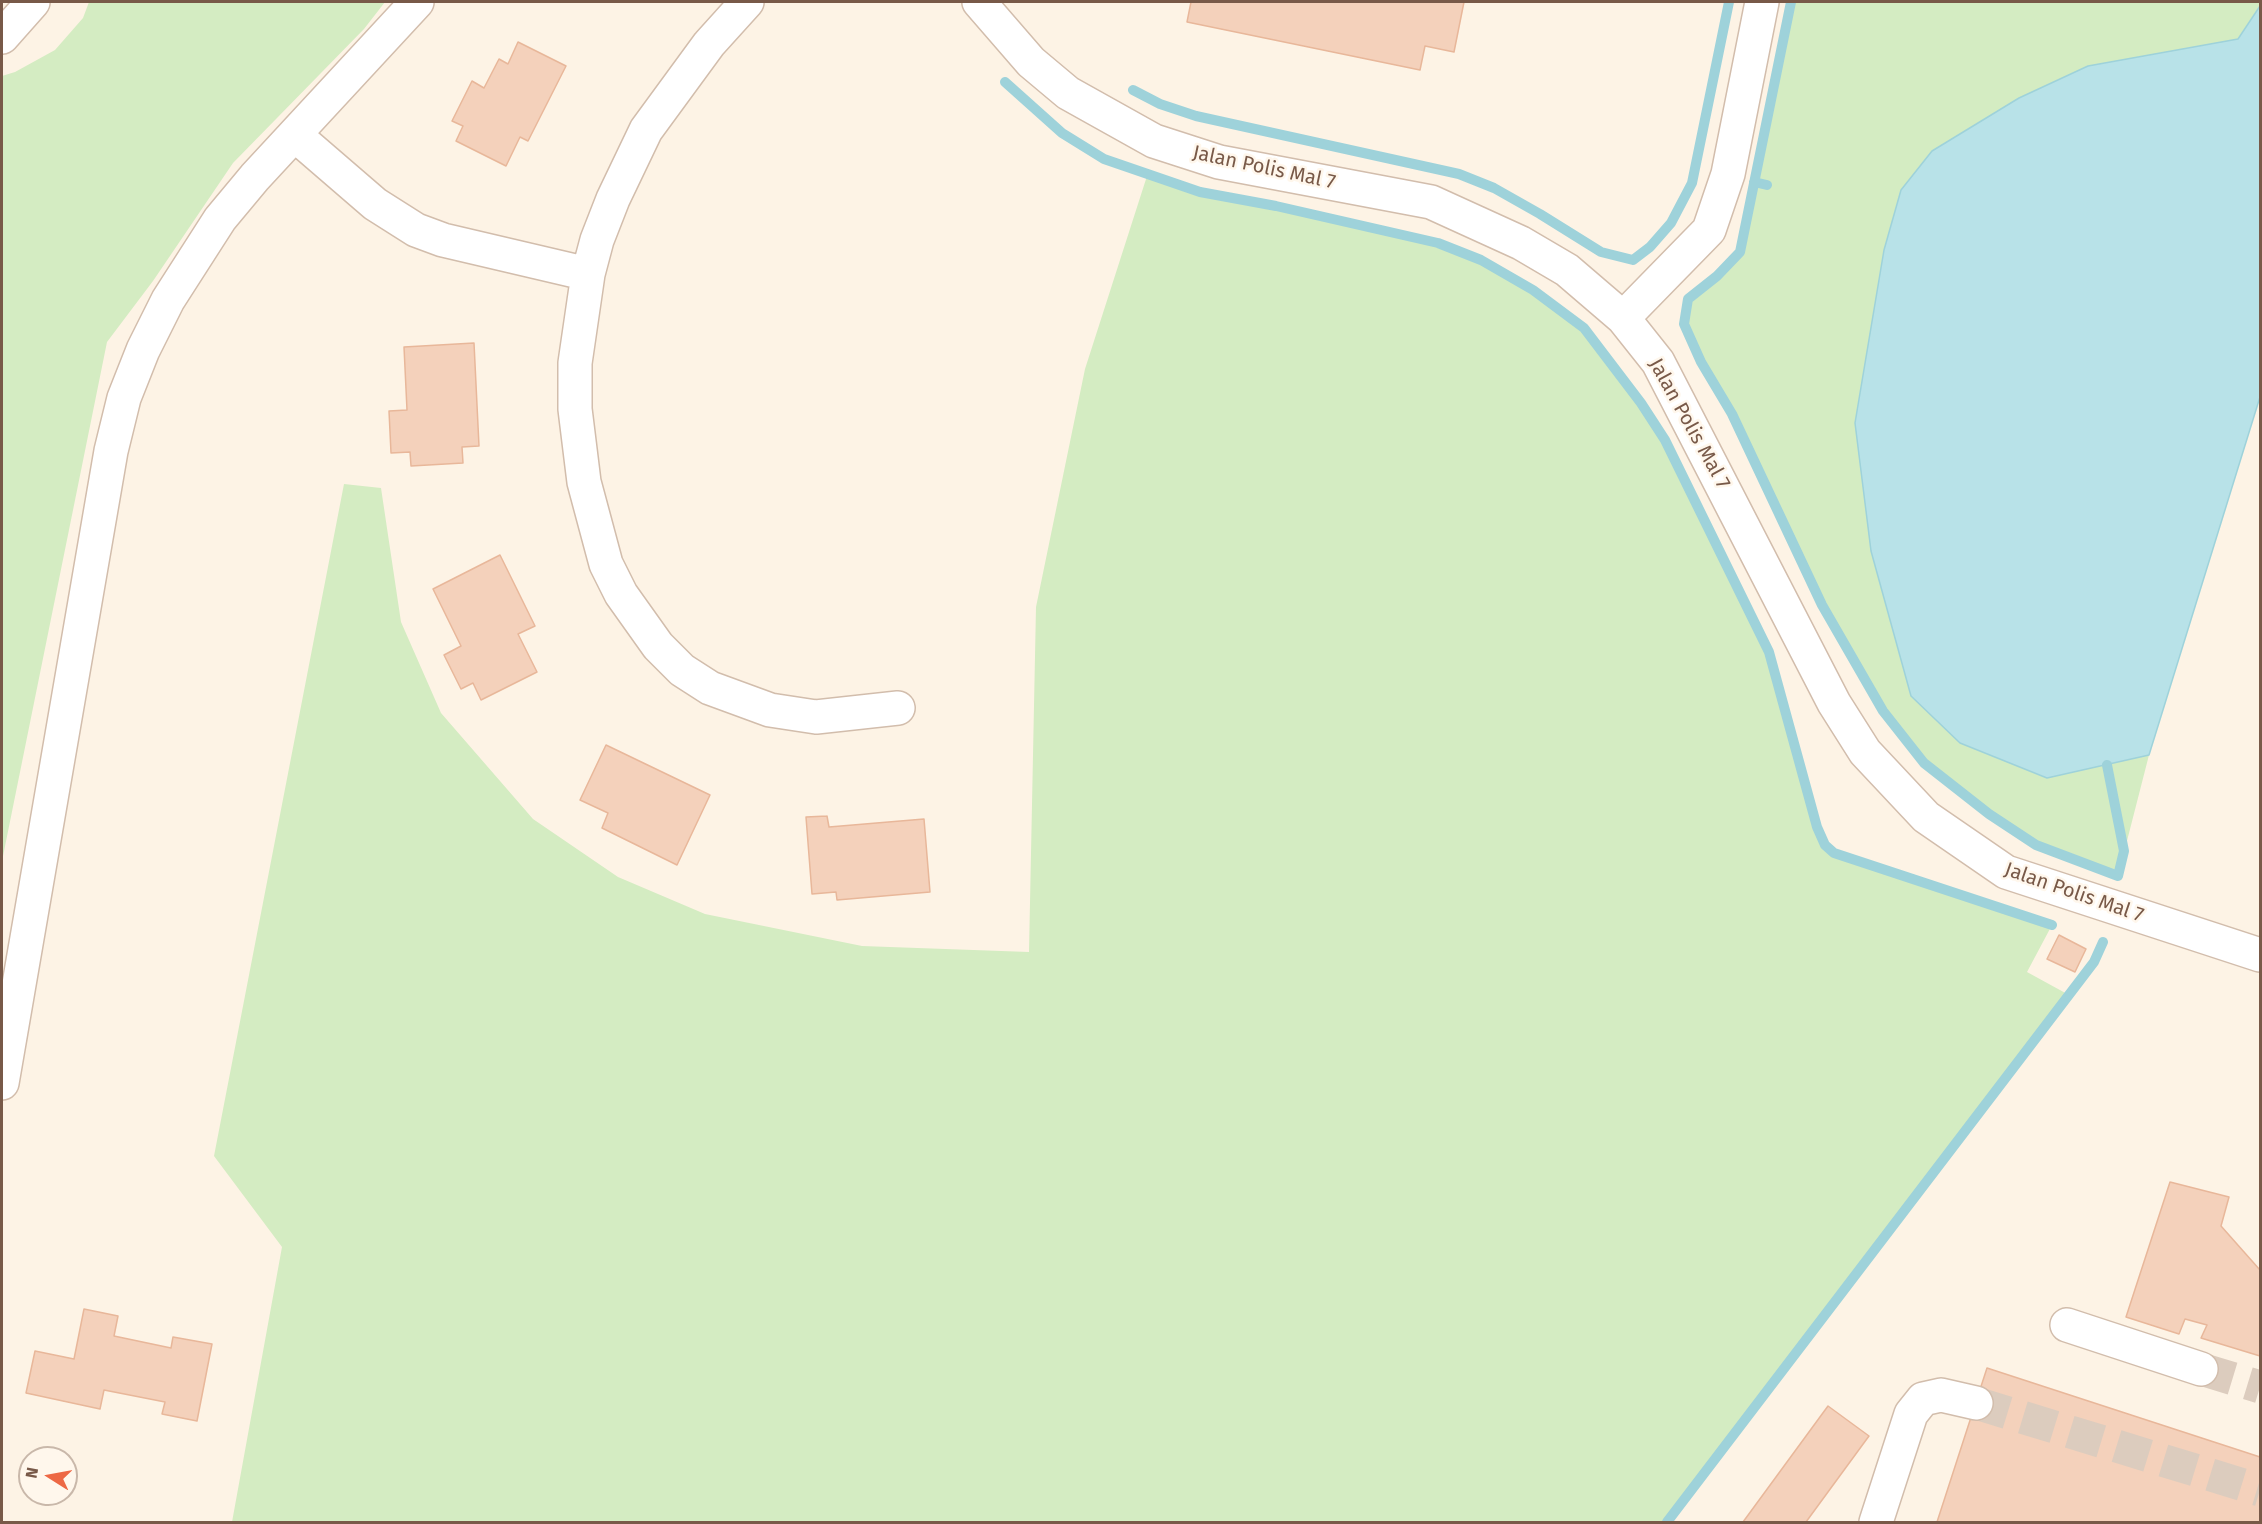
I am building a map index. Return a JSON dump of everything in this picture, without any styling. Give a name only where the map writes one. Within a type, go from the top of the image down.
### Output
[{"type":"street","points":[[2,37],[33,2]]},
{"type":"street","points":[[2,1083],[111,451],[124,398],[143,350],[168,300],[196,255],[255,177],[417,2]]},
{"type":"street","points":[[747,2],[695,61],[646,130],[613,199],[588,274],[575,363],[578,447],[595,526],[606,564],[636,617],[682,670],[710,688],[770,710],[816,717],[898,708]]},
{"type":"street","name":"Jalan Polis Mal 7","points":[[979,2],[1031,62],[1068,93],[1154,141],[1220,162],[1431,202],[1521,243],[1567,270],[1623,318],[1658,362],[1834,703],[1865,752],[1926,818],[2007,872],[2260,955]]},
{"type":"street","points":[[1623,318],[1709,230],[1728,174],[1762,2]]},
{"type":"street","points":[[295,135],[375,204],[416,230],[443,240],[588,274]]},
{"type":"street","points":[[2067,1325],[2201,1369]]},
{"type":"street","points":[[1876,1522],[1911,1414],[1923,1400],[1941,1395],[1976,1403]]},
{"type":"green space","points":[[89,2],[385,2],[364,29],[233,163],[153,281],[107,342],[2,861],[2,76],[15,72],[55,50],[83,18]]},
{"type":"green space","points":[[1791,2],[2260,2],[2260,6],[2238,39],[2088,66],[1901,190],[1884,250],[1855,423],[1871,551],[1911,696],[2047,778],[2149,755],[2118,876],[2036,845],[1989,814],[1924,763],[1883,711],[1822,605],[1732,414],[1701,362],[1684,324],[1688,299],[1717,276],[1740,252]]},
{"type":"green space","points":[[1147,176],[1200,192],[1276,206],[1438,243],[1481,260],[1533,290],[1584,328],[1641,403],[1665,440],[1769,652],[1817,827],[1825,845],[1834,853],[2052,925],[2027,972],[2069,995],[1667,1522],[232,1522],[282,1247],[214,1156],[344,484],[381,488],[401,622],[441,713],[533,819],[618,877],[705,914],[862,946],[1029,952],[1036,607],[1085,369]]},
{"type":"water","points":[[2260,6],[2260,397],[2149,755],[2047,778],[1960,743],[1911,696],[1871,551],[1855,423],[1884,250],[1901,190],[1932,151],[2019,98],[2088,66],[2238,39]]},
{"type":"building","points":[[1191,2],[1464,2],[1454,52],[1425,46],[1420,70],[1187,22]]},
{"type":"building","points":[[518,42],[566,66],[528,141],[520,137],[506,166],[456,141],[463,126],[452,121],[472,81],[484,88],[499,59],[508,64]]},
{"type":"building","points":[[474,343],[479,446],[462,447],[463,463],[411,466],[410,452],[391,453],[389,411],[407,410],[404,347]]},
{"type":"building","points":[[500,555],[535,626],[518,634],[537,672],[481,700],[473,683],[461,689],[444,655],[461,646],[433,589]]},
{"type":"building","points":[[606,745],[710,795],[677,865],[602,828],[608,813],[580,800]]},
{"type":"building","points":[[827,816],[829,827],[924,819],[930,892],[837,900],[836,892],[812,894],[806,817]]},
{"type":"building","points":[[2059,935],[2086,949],[2075,972],[2047,959]]},
{"type":"building","points":[[2170,1182],[2229,1197],[2221,1226],[2260,1270],[2260,1356],[2201,1338],[2207,1325],[2185,1319],[2179,1334],[2126,1317]]},
{"type":"building","points":[[84,1309],[118,1316],[114,1336],[171,1348],[173,1337],[212,1344],[197,1421],[162,1414],[165,1402],[104,1390],[100,1409],[26,1393],[35,1351],[74,1359]]},
{"type":"building","points":[[1987,1368],[2260,1457],[2260,1522],[1937,1522]]},
{"type":"building","points":[[1828,1406],[1869,1436],[1806,1522],[1743,1522]]},
{"type":"waterway","points":[[1133,90],[1160,104],[1196,116],[1459,174],[1494,188],[1601,252],[1633,260],[1650,247],[1671,223],[1692,183],[1729,2]]},
{"type":"waterway","points":[[1791,2],[1740,252],[1717,276],[1688,299],[1684,324],[1701,362],[1732,414],[1822,605],[1883,711],[1924,763],[1989,814],[2036,845],[2118,876],[2124,851],[2107,765]]},
{"type":"waterway","points":[[1005,82],[1062,133],[1104,159],[1200,192],[1276,206],[1438,243],[1481,260],[1533,290],[1584,328],[1641,403],[1665,440],[1769,652],[1817,827],[1825,845],[1834,853],[2052,925]]},
{"type":"waterway","points":[[1754,182],[1767,185]]},
{"type":"waterway","points":[[1667,1522],[2094,962],[2103,942]]},
{"type":"tunnel","points":[[2201,1369],[2260,1387]]},
{"type":"tunnel","points":[[1976,1403],[2260,1490]]}]
